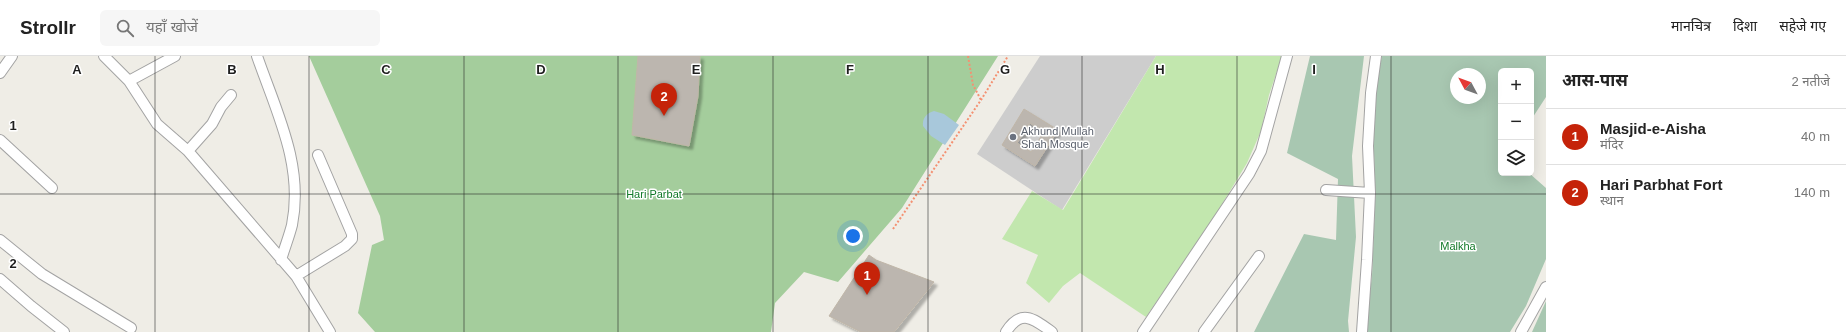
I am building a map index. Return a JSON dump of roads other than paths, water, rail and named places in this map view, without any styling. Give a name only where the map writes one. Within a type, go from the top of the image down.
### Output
[{"type":"street","points":[[104,56],[129,81],[157,124],[188,151],[296,276],[330,332]]},
{"type":"street","points":[[129,81],[174,56]]},
{"type":"street","points":[[257,56],[285,131],[293,166],[295,187],[292,224],[281,260]]},
{"type":"street","points":[[1143,332],[1249,174],[1261,151],[1287,56]]},
{"type":"street","points":[[1362,332],[1370,193],[1368,146],[1371,93],[1376,56]]},
{"type":"street","points":[[0,73],[10,57]]},
{"type":"street","points":[[188,151],[212,124],[221,107],[231,95]]},
{"type":"street","points":[[0,140],[52,188]]},
{"type":"street","points":[[296,276],[345,246],[352,239],[352,234],[318,155]]},
{"type":"street","points":[[1326,190],[1370,193]]},
{"type":"street","points":[[0,240],[42,274],[131,328]]},
{"type":"street","points":[[1204,332],[1259,256]]},
{"type":"street","points":[[0,279],[64,332]]},
{"type":"street","points":[[1521,332],[1546,287]]},
{"type":"street","points":[[1006,332],[1015,321],[1027,317],[1032,318],[1052,332]]},
{"type":"water","points":[[934,111],[944,114],[959,125],[945,145],[931,136],[923,126],[925,117]]},
{"type":"place","name":"Hari Parbhat Fort","points":[[664,116]]},
{"type":"place","name":"Akhund Mullah Shah Mosque","points":[[1013,137]]},
{"type":"place","name":"Masjid-e-Aisha","points":[[867,295]]},
{"type":"park label","name":"Hari Parbat","points":[[654,194]]},
{"type":"park label","name":"Malkha","points":[[1458,246]]}]
